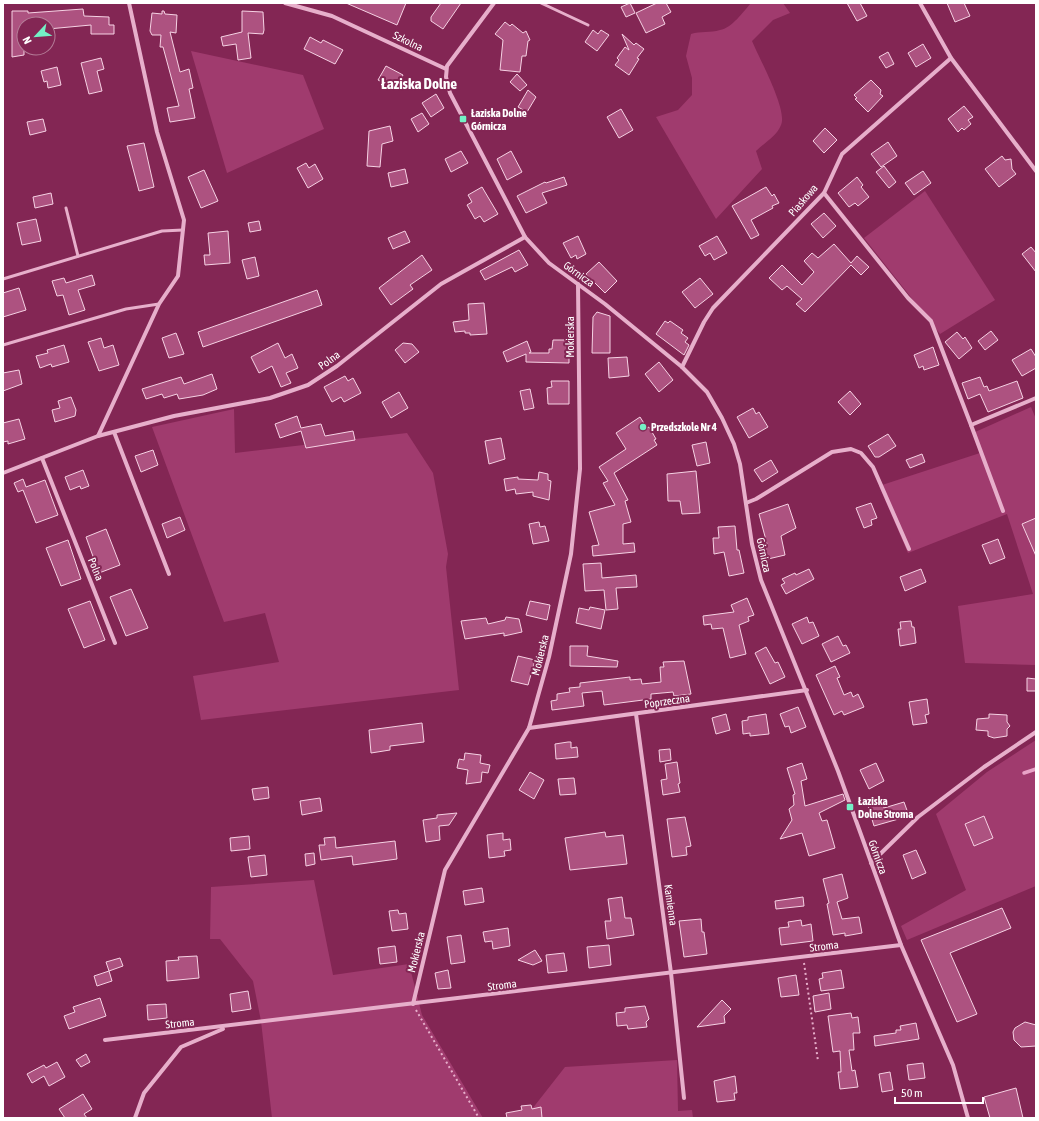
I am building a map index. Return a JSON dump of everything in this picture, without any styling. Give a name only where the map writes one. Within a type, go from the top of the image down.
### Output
[{"type":"street","points":[[98,436],[159,304],[178,276],[184,220],[158,132],[129,3]]},
{"type":"street","name":"Szkolna","points":[[285,3],[332,16],[446,69]]},
{"type":"street","points":[[446,69],[455,54],[494,3]]},
{"type":"street","points":[[920,3],[951,58],[1036,171]]},
{"type":"street","name":"Piaskowa","points":[[682,367],[704,322],[714,308],[824,193],[842,154],[951,58]]},
{"type":"street","name":"Górnicza","points":[[446,69],[447,84],[450,93],[525,237],[549,263],[578,284],[682,367],[707,392],[722,418],[734,444],[740,464],[757,568],[807,690],[901,945],[953,1064],[968,1118]]},
{"type":"street","points":[[824,193],[908,298],[931,321],[1003,511]]},
{"type":"street","name":"Polna","points":[[3,473],[98,436],[174,416],[270,398],[308,385],[337,366],[441,284],[525,237]]},
{"type":"street","name":"Mokierska","points":[[413,1004],[445,870],[529,728],[550,657],[571,554],[580,469],[578,284]]},
{"type":"street","points":[[971,426],[1036,398]]},
{"type":"street","points":[[114,432],[169,574]]},
{"type":"street","points":[[746,503],[756,499],[832,452],[851,449],[861,453],[873,467],[908,550]]},
{"type":"street","name":"Polna","points":[[42,458],[115,642]]},
{"type":"street","name":"Poprzeczna","points":[[529,728],[807,690]]},
{"type":"street","name":"Kamienna","points":[[636,714],[671,973],[684,1098]]},
{"type":"street","points":[[871,863],[918,817],[984,767],[1036,732]]},
{"type":"street","name":"Stroma","points":[[105,1040],[227,1027],[901,945]]},
{"type":"street","points":[[135,1118],[144,1093],[181,1047],[227,1027]]},
{"type":"lane","points":[[541,3],[588,25]]},
{"type":"lane","points":[[66,208],[78,256]]},
{"type":"lane","points":[[3,279],[162,231],[183,230]]},
{"type":"lane","points":[[3,345],[126,310],[159,304]]},
{"type":"path","points":[[803,957],[818,1061]]},
{"type":"path","points":[[413,1004],[479,1118]]},
{"type":"shaded area","points":[[751,3],[783,3],[790,13],[773,20],[752,41],[777,96],[782,118],[781,125],[773,136],[756,151],[762,169],[716,219],[656,117],[678,110],[692,95],[692,78],[686,56],[691,34],[724,29],[737,19]]},
{"type":"shaded area","points":[[191,51],[303,75],[324,129],[227,173]]},
{"type":"shaded area","points":[[925,191],[995,300],[940,334],[864,238]]},
{"type":"shaded area","points":[[1031,407],[1036,419],[1036,665],[965,663],[958,606],[1033,594],[1007,514],[908,553],[879,486],[980,453],[973,433]]},
{"type":"shaded area","points":[[234,409],[235,453],[407,433],[433,473],[448,554],[446,567],[459,690],[201,720],[193,676],[279,662],[265,613],[224,622],[152,427]]},
{"type":"shaded area","points":[[1036,740],[1036,886],[907,940],[901,926],[966,890],[936,814],[987,772]]},
{"type":"shaded area","points":[[314,880],[333,975],[409,964],[422,1015],[483,1118],[272,1118],[261,1021],[253,981],[220,939],[210,939],[211,887]]},
{"type":"shaded area","points":[[677,1060],[678,1111],[692,1110],[693,1118],[525,1118],[565,1067]]},
{"type":"building","points":[[346,3],[406,3],[397,25]]},
{"type":"building","points":[[441,3],[461,3],[443,29],[431,21],[431,17]]},
{"type":"building","points":[[630,3],[635,13],[626,17],[621,7]]},
{"type":"building","points":[[657,3],[666,3],[671,12],[662,17],[665,24],[646,33],[636,13]]},
{"type":"building","points":[[847,3],[860,3],[867,16],[857,21]]},
{"type":"building","points":[[947,3],[964,3],[970,16],[955,22]]},
{"type":"building","points":[[83,9],[84,16],[109,17],[109,25],[114,25],[114,34],[91,34],[91,25],[56,28],[56,16],[16,16],[16,56],[18,56],[12,57],[12,11],[28,11],[28,13]]},
{"type":"building","points":[[162,11],[164,11],[165,14],[177,15],[176,33],[170,32],[180,72],[189,69],[193,88],[189,89],[195,118],[170,122],[167,108],[179,106],[163,47],[160,47],[161,35],[152,35],[150,31],[152,13],[162,14]]},
{"type":"building","points":[[242,11],[263,12],[264,30],[263,34],[248,33],[251,58],[238,60],[236,44],[223,46],[221,37],[242,32]]},
{"type":"building","points":[[505,22],[510,26],[512,24],[523,33],[526,31],[530,40],[528,41],[526,56],[522,56],[520,72],[500,70],[503,40],[495,34]]},
{"type":"building","points":[[593,30],[598,34],[601,30],[609,35],[597,51],[585,42]]},
{"type":"building","points":[[622,34],[634,45],[636,43],[644,49],[637,58],[639,59],[629,75],[615,65],[619,60],[617,58],[625,47],[629,50]]},
{"type":"building","points":[[310,37],[321,43],[323,40],[343,50],[335,64],[304,49]]},
{"type":"building","points":[[923,44],[931,58],[916,67],[908,53]]},
{"type":"building","points":[[888,52],[894,64],[886,68],[879,57]]},
{"type":"building","points":[[101,58],[104,69],[97,71],[102,91],[89,94],[81,63]]},
{"type":"building","points":[[386,66],[403,75],[396,89],[378,80]]},
{"type":"building","points":[[57,67],[61,85],[48,88],[47,81],[44,82],[41,71]]},
{"type":"building","points":[[517,74],[527,85],[520,91],[510,82]]},
{"type":"building","points":[[871,80],[881,90],[880,94],[883,96],[868,112],[855,99],[857,98],[854,95]]},
{"type":"building","points":[[528,90],[536,97],[527,112],[518,107]]},
{"type":"building","points":[[436,94],[444,108],[431,117],[422,103]]},
{"type":"building","points":[[964,106],[973,117],[968,120],[971,124],[964,130],[962,128],[958,132],[948,119]]},
{"type":"building","points":[[621,109],[633,130],[619,138],[607,117]]},
{"type":"building","points":[[422,113],[429,124],[418,132],[411,119]]},
{"type":"building","points":[[43,119],[46,131],[30,135],[27,122]]},
{"type":"building","points":[[390,126],[393,141],[382,144],[380,167],[367,166],[369,131]]},
{"type":"building","points":[[825,128],[837,140],[824,153],[813,141]]},
{"type":"building","points":[[888,142],[897,156],[881,167],[871,154]]},
{"type":"building","points":[[144,143],[154,187],[139,191],[127,146]]},
{"type":"building","points":[[461,151],[468,163],[451,172],[445,159]]},
{"type":"building","points":[[511,151],[522,172],[507,180],[497,159]]},
{"type":"building","points":[[1002,156],[1005,160],[1011,159],[1012,169],[1016,174],[999,187],[985,169]]},
{"type":"building","points":[[306,163],[309,168],[315,164],[323,179],[308,188],[297,168]]},
{"type":"building","points":[[884,166],[896,182],[889,188],[876,172]]},
{"type":"building","points":[[405,169],[408,183],[391,187],[388,173]]},
{"type":"building","points":[[204,170],[218,201],[201,208],[188,177]]},
{"type":"building","points":[[923,171],[931,183],[914,195],[905,183]]},
{"type":"building","points":[[564,177],[567,185],[542,193],[547,203],[526,213],[517,196],[545,182],[546,183]]},
{"type":"building","points":[[857,177],[863,185],[861,187],[869,197],[858,206],[855,203],[849,207],[838,193]]},
{"type":"building","points":[[482,187],[498,214],[484,222],[480,216],[475,219],[467,205],[472,202],[468,195]]},
{"type":"building","points":[[766,187],[772,196],[774,194],[779,203],[751,220],[759,235],[751,239],[732,206]]},
{"type":"building","points":[[51,193],[53,204],[35,208],[33,197]]},
{"type":"building","points":[[824,213],[836,226],[823,238],[811,224]]},
{"type":"building","points":[[36,219],[41,241],[22,245],[17,223]]},
{"type":"building","points":[[259,221],[261,230],[250,232],[248,223]]},
{"type":"building","points":[[228,231],[230,263],[205,265],[204,255],[210,255],[208,233]]},
{"type":"building","points":[[405,231],[410,242],[393,249],[388,238]]},
{"type":"building","points":[[578,236],[586,254],[577,259],[576,255],[571,258],[563,243]]},
{"type":"building","points":[[717,236],[727,253],[714,260],[710,253],[705,256],[699,246]]},
{"type":"building","points":[[834,244],[851,263],[857,256],[869,267],[861,275],[851,265],[805,312],[796,304],[802,299],[787,286],[782,290],[769,278],[782,265],[802,285],[814,272],[804,261],[812,253],[818,258]]},
{"type":"building","points":[[1031,247],[1036,253],[1036,272],[1022,254]]},
{"type":"building","points":[[519,250],[528,265],[515,272],[512,267],[485,280],[480,271]]},
{"type":"building","points":[[422,255],[432,270],[410,285],[413,289],[391,305],[379,288]]},
{"type":"building","points":[[255,257],[259,276],[247,279],[242,260]]},
{"type":"building","points":[[599,262],[617,281],[605,293],[586,274]]},
{"type":"building","points":[[92,275],[95,285],[78,290],[85,310],[69,315],[63,295],[57,296],[52,281],[64,278],[66,283]]},
{"type":"building","points":[[700,278],[713,294],[695,308],[682,292]]},
{"type":"building","points":[[19,288],[26,310],[3,317],[3,293]]},
{"type":"building","points":[[317,290],[322,305],[203,347],[198,332]]},
{"type":"building","points":[[484,303],[487,334],[470,335],[470,333],[465,333],[465,331],[455,332],[453,322],[469,320],[468,304]]},
{"type":"building","points":[[597,312],[610,316],[610,353],[592,353],[593,317]]},
{"type":"building","points":[[665,321],[668,323],[670,321],[683,330],[681,333],[688,338],[685,342],[689,345],[684,355],[656,334]]},
{"type":"building","points":[[991,331],[998,340],[985,350],[978,341]]},
{"type":"building","points":[[957,332],[963,339],[965,337],[972,348],[959,359],[945,342]]},
{"type":"building","points":[[176,333],[184,354],[169,358],[162,338]]},
{"type":"building","points":[[101,338],[104,348],[113,345],[119,365],[99,371],[88,342]]},
{"type":"building","points":[[553,340],[569,340],[569,363],[526,362],[526,354],[507,362],[503,352],[527,341],[531,352],[529,353],[549,353],[549,349],[552,349]]},
{"type":"building","points":[[278,343],[285,358],[292,354],[298,368],[286,373],[291,383],[281,387],[272,366],[259,373],[251,357]]},
{"type":"building","points":[[403,343],[412,344],[419,352],[405,363],[395,350]]},
{"type":"building","points":[[64,345],[69,362],[52,367],[51,364],[40,368],[36,356],[48,353],[47,350]]},
{"type":"building","points":[[933,347],[939,365],[924,370],[923,366],[919,368],[914,355]]},
{"type":"building","points":[[1031,349],[1036,357],[1036,368],[1022,376],[1012,360]]},
{"type":"building","points":[[627,357],[629,376],[609,378],[608,358]]},
{"type":"building","points":[[659,362],[673,380],[659,392],[645,374]]},
{"type":"building","points":[[19,370],[22,384],[3,391],[3,373]]},
{"type":"building","points":[[212,374],[217,389],[203,395],[179,399],[177,394],[164,398],[162,394],[146,399],[142,389],[181,377],[184,384]]},
{"type":"building","points":[[345,376],[348,381],[353,378],[361,393],[344,402],[341,397],[332,402],[324,387]]},
{"type":"building","points":[[980,377],[984,387],[987,386],[989,391],[1017,381],[1023,398],[988,412],[980,394],[968,399],[962,383]]},
{"type":"building","points":[[551,381],[569,381],[569,404],[548,404],[547,388],[552,387]]},
{"type":"building","points":[[530,389],[534,408],[524,410],[520,391]]},
{"type":"building","points":[[850,391],[861,404],[850,415],[838,402]]},
{"type":"building","points":[[399,392],[408,408],[391,418],[382,402]]},
{"type":"building","points":[[71,397],[76,410],[75,416],[55,422],[52,410],[60,408],[58,401]]},
{"type":"building","points":[[753,408],[756,414],[759,412],[768,427],[749,438],[737,417]]},
{"type":"building","points":[[297,416],[301,428],[321,424],[325,436],[353,431],[355,440],[306,448],[301,431],[280,438],[275,424]]},
{"type":"building","points":[[640,417],[647,428],[649,427],[656,439],[654,440],[657,445],[614,473],[628,500],[625,501],[631,522],[623,524],[623,544],[634,543],[635,552],[593,556],[592,546],[599,545],[589,512],[615,505],[603,483],[608,481],[599,467],[626,449],[616,433]]},
{"type":"building","points":[[19,419],[25,439],[8,444],[8,441],[3,442],[3,423]]},
{"type":"building","points":[[888,434],[896,446],[879,457],[875,457],[868,446]]},
{"type":"building","points":[[501,438],[505,459],[489,464],[485,441]]},
{"type":"building","points":[[706,442],[710,463],[697,466],[692,445]]},
{"type":"building","points":[[153,450],[158,465],[141,472],[135,456]]},
{"type":"building","points":[[922,454],[925,462],[910,468],[906,460]]},
{"type":"building","points":[[771,460],[778,472],[762,482],[754,470]]},
{"type":"building","points":[[83,470],[89,486],[81,489],[80,486],[70,490],[65,477]]},
{"type":"building","points":[[696,471],[700,513],[682,514],[680,501],[668,501],[667,474]]},
{"type":"building","points":[[539,472],[548,474],[548,480],[551,481],[549,500],[533,496],[533,492],[516,494],[515,489],[506,491],[504,479],[518,477],[518,479],[538,480]]},
{"type":"building","points":[[23,479],[26,487],[45,480],[58,515],[36,523],[23,490],[18,492],[14,483]]},
{"type":"building","points":[[871,503],[877,518],[871,520],[872,525],[864,528],[856,508]]},
{"type":"building","points":[[788,504],[796,528],[781,536],[785,555],[768,559],[765,544],[767,544],[759,514]]},
{"type":"building","points":[[180,517],[185,530],[167,538],[162,524]]},
{"type":"building","points":[[1036,518],[1036,556],[1022,524]]},
{"type":"building","points":[[539,522],[540,527],[545,526],[549,541],[533,544],[529,524]]},
{"type":"building","points":[[735,526],[737,550],[739,550],[744,573],[729,576],[724,552],[714,554],[713,538],[719,538],[718,527]]},
{"type":"building","points":[[106,529],[120,565],[99,573],[86,537]]},
{"type":"building","points":[[998,539],[1005,558],[990,564],[982,545]]},
{"type":"building","points":[[68,540],[81,579],[61,586],[46,548]]},
{"type":"building","points":[[601,563],[602,578],[636,575],[637,587],[616,588],[618,609],[606,610],[604,590],[585,591],[583,564]]},
{"type":"building","points":[[809,569],[814,579],[786,594],[781,585],[785,583],[782,579]]},
{"type":"building","points":[[921,569],[926,582],[905,591],[900,577]]},
{"type":"building","points":[[131,589],[148,628],[126,636],[110,597]]},
{"type":"building","points":[[747,598],[754,615],[748,617],[749,621],[739,625],[746,654],[730,658],[723,628],[712,629],[711,624],[704,625],[703,616],[734,612],[731,605]]},
{"type":"building","points":[[90,601],[105,640],[84,648],[68,609]]},
{"type":"building","points":[[530,601],[550,605],[547,620],[526,615]]},
{"type":"building","points":[[590,607],[605,610],[601,629],[576,623],[579,608],[589,610]]},
{"type":"building","points":[[506,617],[519,619],[522,632],[504,636],[504,633],[465,639],[461,621],[486,618],[488,624],[505,620]]},
{"type":"building","points":[[807,617],[809,623],[813,622],[819,636],[802,644],[792,624]]},
{"type":"building","points":[[911,621],[912,627],[914,627],[916,643],[900,646],[898,629],[901,629],[900,622]]},
{"type":"building","points":[[838,636],[843,646],[846,645],[850,653],[831,662],[822,644]]},
{"type":"building","points":[[570,646],[588,646],[587,656],[618,661],[617,667],[570,666]]},
{"type":"building","points":[[766,647],[775,663],[778,662],[785,677],[770,684],[755,653]]},
{"type":"building","points":[[518,656],[535,660],[528,685],[511,681]]},
{"type":"building","points":[[684,661],[691,694],[674,696],[673,692],[651,694],[651,699],[604,705],[602,691],[582,693],[584,706],[552,710],[551,701],[557,700],[557,694],[570,692],[569,688],[580,687],[580,683],[630,677],[630,680],[641,679],[642,684],[661,682],[660,667],[664,667],[663,662]]},
{"type":"building","points":[[835,666],[840,677],[837,678],[844,695],[851,692],[853,697],[858,694],[864,707],[844,715],[842,711],[834,715],[816,675]]},
{"type":"building","points":[[1027,678],[1036,679],[1036,691],[1027,691]]},
{"type":"building","points":[[927,699],[929,714],[925,715],[927,723],[913,725],[909,702]]},
{"type":"building","points":[[798,707],[806,727],[791,733],[789,726],[785,727],[780,714]]},
{"type":"building","points":[[726,714],[730,730],[716,734],[712,718]]},
{"type":"building","points":[[766,714],[769,734],[750,736],[750,733],[743,734],[742,721],[748,720],[748,717]]},
{"type":"building","points":[[989,714],[1007,715],[1007,722],[1010,726],[1007,729],[1007,736],[994,738],[988,736],[988,731],[976,730],[977,719],[989,718]]},
{"type":"building","points":[[422,723],[424,742],[390,746],[390,750],[371,753],[369,730]]},
{"type":"building","points":[[571,742],[571,748],[577,747],[578,757],[556,759],[555,744]]},
{"type":"building","points":[[670,749],[671,760],[660,762],[659,750]]},
{"type":"building","points":[[465,753],[481,755],[480,763],[490,765],[488,773],[482,772],[481,782],[466,784],[468,770],[457,768],[459,759],[464,760]]},
{"type":"building","points":[[677,762],[680,792],[663,795],[661,780],[667,779],[665,764]]},
{"type":"building","points":[[802,763],[807,779],[801,781],[805,806],[843,794],[845,800],[819,813],[822,821],[827,820],[835,848],[809,856],[802,833],[780,839],[792,820],[789,809],[794,805],[793,795],[795,794],[787,768]]},
{"type":"building","points":[[876,763],[884,781],[869,789],[860,770]]},
{"type":"building","points":[[530,772],[544,780],[534,799],[519,790]]},
{"type":"building","points":[[574,778],[576,794],[560,795],[558,779]]},
{"type":"building","points":[[268,787],[269,798],[254,800],[252,789]]},
{"type":"building","points":[[320,798],[322,811],[302,815],[300,801]]},
{"type":"building","points":[[883,802],[884,808],[904,802],[909,816],[874,826],[868,806]]},
{"type":"building","points":[[457,813],[449,825],[439,826],[440,840],[426,842],[423,820],[437,818],[437,815]]},
{"type":"building","points":[[984,816],[993,838],[974,846],[965,824]]},
{"type":"building","points":[[685,817],[691,846],[686,847],[687,855],[672,857],[667,819]]},
{"type":"building","points":[[605,832],[606,837],[623,835],[627,864],[570,870],[565,838]]},
{"type":"building","points":[[503,833],[503,840],[510,839],[511,850],[504,851],[505,856],[489,858],[487,835]]},
{"type":"building","points":[[249,836],[250,849],[231,851],[230,838]]},
{"type":"building","points":[[335,837],[336,848],[395,841],[397,859],[353,865],[352,856],[321,860],[319,845],[325,845],[324,838]]},
{"type":"building","points":[[916,850],[926,873],[912,879],[903,855]]},
{"type":"building","points":[[314,853],[315,864],[306,866],[305,854]]},
{"type":"building","points":[[265,855],[267,875],[251,877],[248,857]]},
{"type":"building","points":[[842,874],[848,898],[837,902],[842,919],[859,917],[862,933],[845,936],[845,933],[833,935],[827,904],[829,903],[823,879]]},
{"type":"building","points":[[482,888],[484,902],[465,905],[463,891]]},
{"type":"building","points":[[622,897],[625,918],[631,918],[634,935],[607,939],[605,921],[611,921],[608,899]]},
{"type":"building","points":[[803,897],[804,906],[776,909],[775,901]]},
{"type":"building","points":[[1002,908],[1011,928],[950,953],[977,1014],[957,1022],[921,940]]},
{"type":"building","points":[[398,910],[399,914],[406,913],[408,929],[392,931],[389,911]]},
{"type":"building","points":[[701,919],[702,932],[704,932],[707,954],[684,957],[679,921]]},
{"type":"building","points":[[801,920],[802,926],[811,924],[813,941],[781,945],[779,928],[789,927],[788,922]]},
{"type":"building","points":[[508,928],[510,946],[493,949],[492,941],[485,942],[483,932]]},
{"type":"building","points":[[461,935],[465,962],[451,964],[447,937]]},
{"type":"building","points":[[609,945],[611,965],[589,968],[587,947]]},
{"type":"building","points":[[395,946],[397,962],[380,964],[378,948]]},
{"type":"building","points":[[535,950],[542,961],[533,965],[518,960]]},
{"type":"building","points":[[564,953],[567,971],[548,973],[546,955]]},
{"type":"building","points":[[197,956],[199,978],[167,981],[166,961],[179,960],[178,957]]},
{"type":"building","points":[[120,958],[123,966],[109,971],[106,962]]},
{"type":"building","points":[[448,970],[451,988],[438,989],[435,973]]},
{"type":"building","points":[[841,970],[844,988],[821,991],[819,979],[823,978],[822,973]]},
{"type":"building","points":[[109,971],[112,981],[97,986],[94,976]]},
{"type":"building","points":[[796,975],[799,995],[781,997],[778,978]]},
{"type":"building","points":[[248,991],[251,1009],[232,1012],[230,994]]},
{"type":"building","points":[[829,993],[831,1009],[815,1012],[813,996]]},
{"type":"building","points":[[100,998],[106,1016],[69,1029],[64,1016],[75,1012],[73,1007]]},
{"type":"building","points":[[722,1000],[731,1009],[724,1016],[725,1023],[697,1027]]},
{"type":"building","points":[[166,1004],[167,1018],[148,1020],[147,1005]]},
{"type":"building","points":[[645,1006],[649,1019],[646,1022],[647,1027],[628,1029],[627,1025],[617,1026],[616,1013],[625,1012],[625,1008]]},
{"type":"building","points":[[851,1013],[852,1018],[858,1017],[860,1033],[853,1033],[854,1050],[849,1050],[852,1071],[855,1070],[858,1087],[840,1089],[838,1072],[841,1072],[840,1051],[833,1052],[828,1016]]},
{"type":"building","points":[[1025,1022],[1036,1025],[1036,1046],[1021,1047],[1014,1040],[1013,1032],[1015,1028]]},
{"type":"building","points":[[916,1023],[919,1039],[875,1046],[874,1036],[896,1033],[896,1030],[901,1030],[900,1026]]},
{"type":"building","points":[[86,1054],[90,1062],[81,1067],[76,1060]]},
{"type":"building","points":[[57,1062],[65,1077],[49,1086],[44,1076],[32,1083],[27,1074],[44,1065],[46,1068]]},
{"type":"building","points":[[923,1063],[925,1078],[909,1080],[907,1065]]},
{"type":"building","points":[[890,1072],[893,1090],[882,1092],[879,1074]]},
{"type":"building","points":[[735,1076],[737,1093],[734,1093],[735,1100],[717,1102],[714,1081]]},
{"type":"building","points":[[1016,1088],[1023,1118],[990,1118],[984,1097]]},
{"type":"building","points":[[83,1094],[92,1109],[84,1114],[87,1118],[65,1118],[59,1109]]},
{"type":"building","points":[[531,1105],[532,1109],[541,1107],[542,1118],[507,1118],[506,1113],[522,1110],[521,1106]]},
{"type":"waterway","points":[[1024,773],[1036,769]]},
{"type":"place","name":"Łaziska Dolne Górnicza","points":[[463,119]]},
{"type":"place","name":"Przedszkole Nr 4","points":[[643,427]]},
{"type":"place","name":"Łaziska Dolne Stroma","points":[[850,807]]},
{"type":"district","name":"Łaziska Dolne","points":[[419,84]]}]
